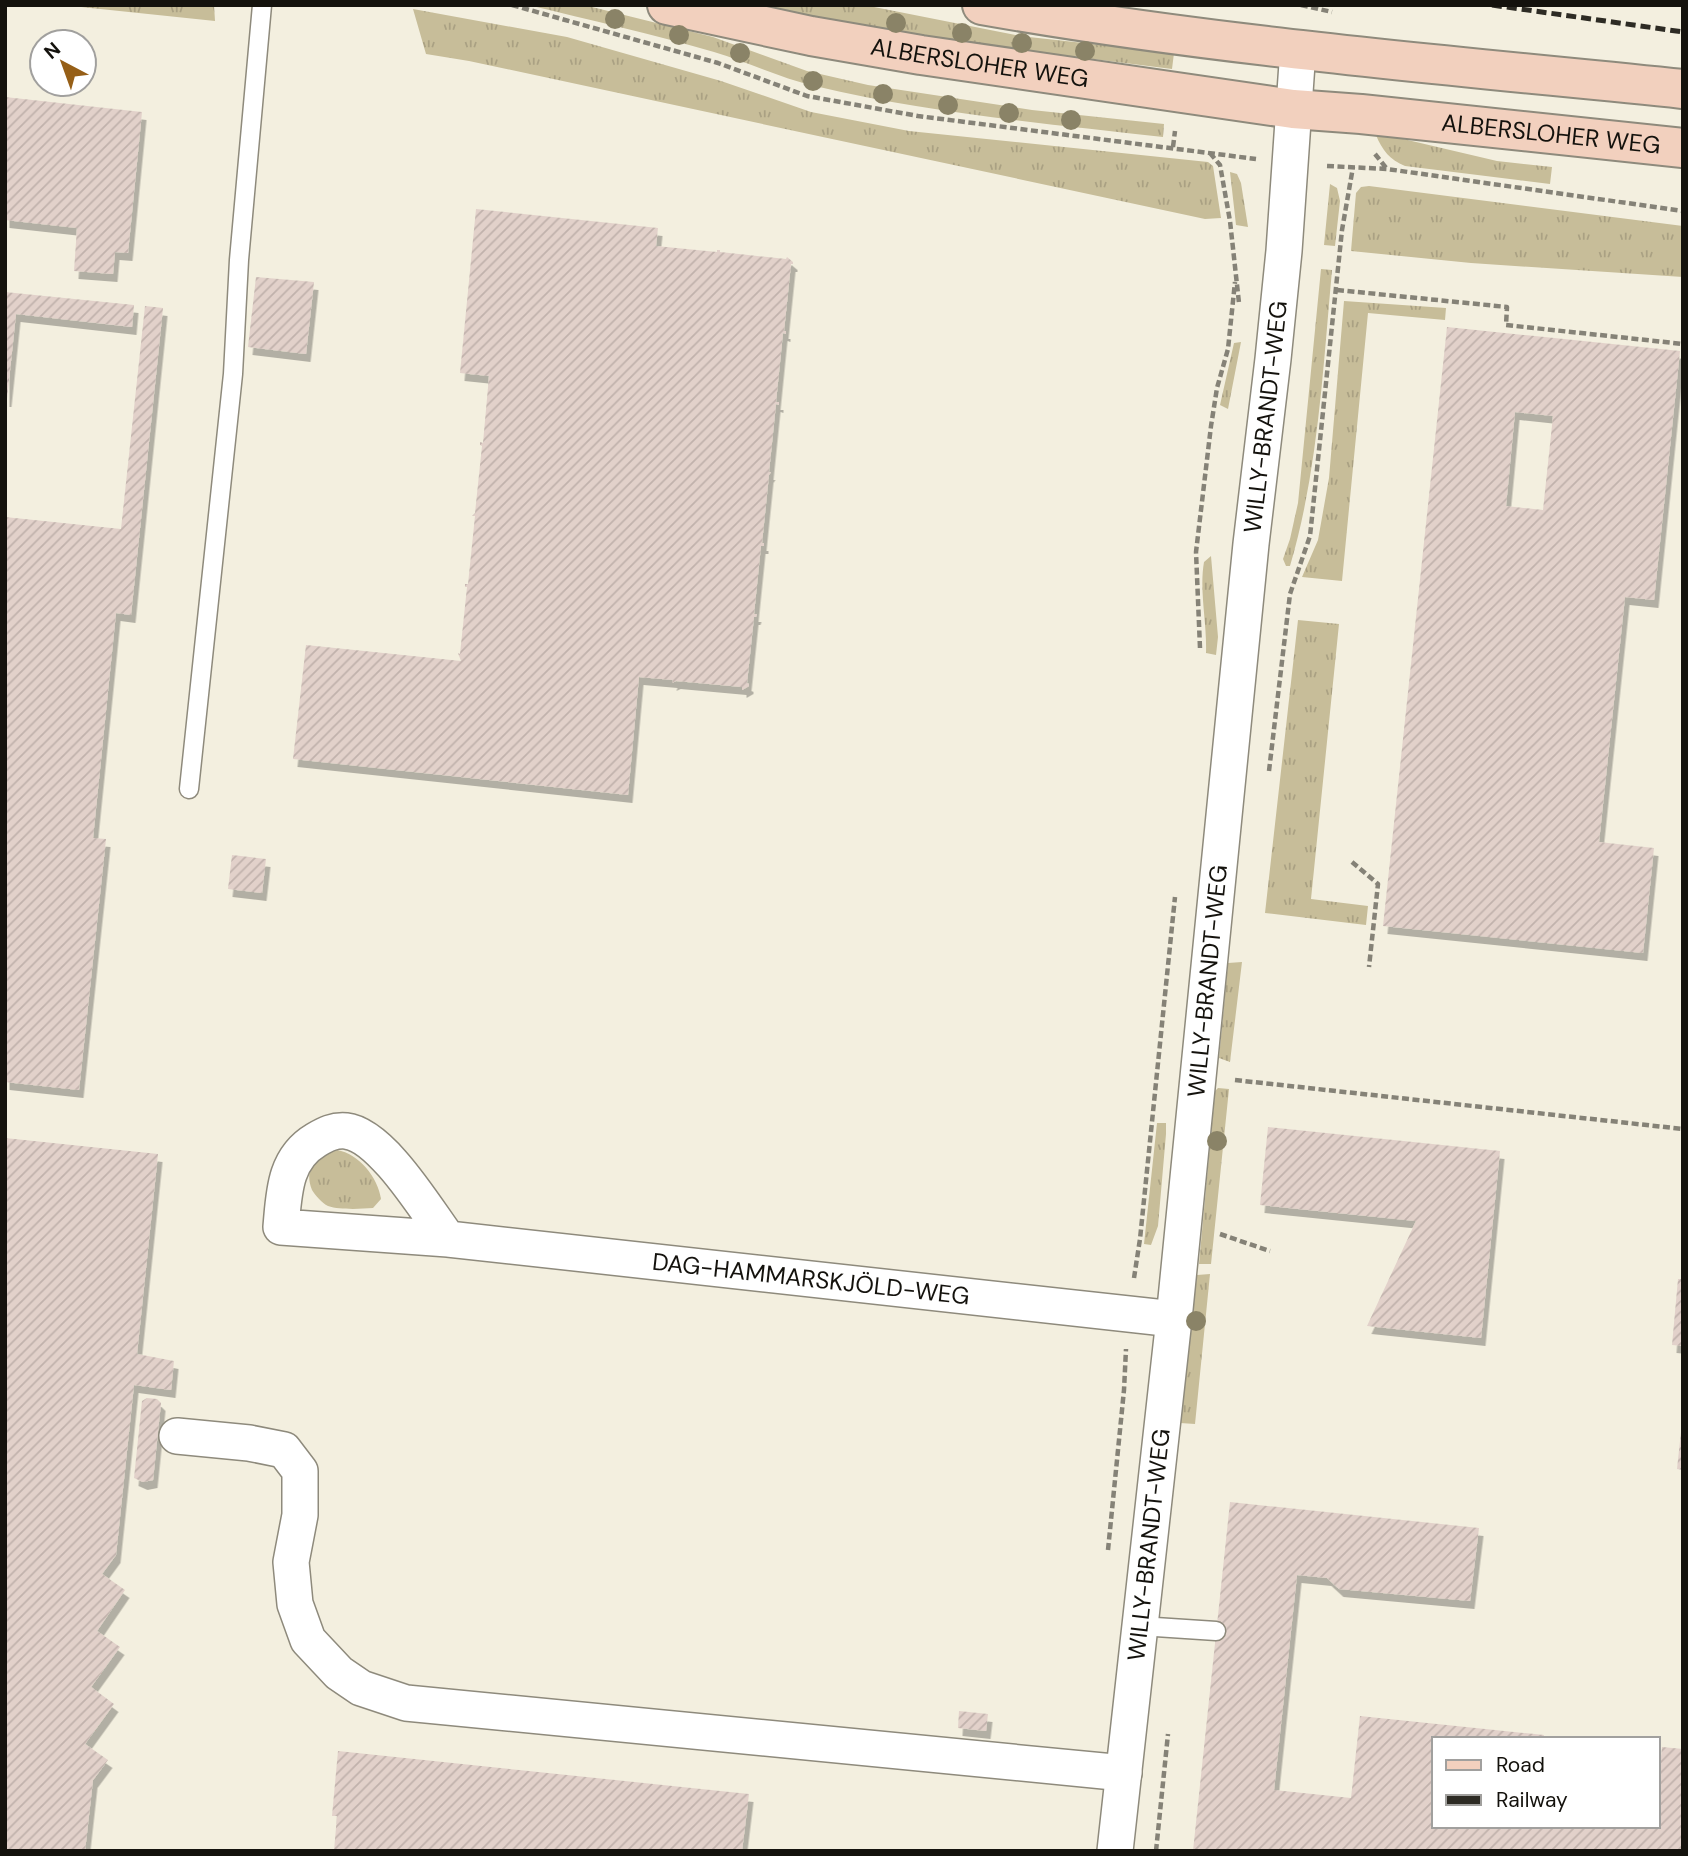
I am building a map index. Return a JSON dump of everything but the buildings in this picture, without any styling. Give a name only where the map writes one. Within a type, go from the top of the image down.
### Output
[{"type":"main road","name":"ALBERSLOHER WEG","points":[[667,5],[811,36],[920,55],[1293,109],[1683,148]]},
{"type":"main road","points":[[982,5],[1097,24],[1298,49],[1683,89]]},
{"type":"street","points":[[1293,109],[1298,49]]},
{"type":"street","name":"WILLY-BRANDT-WEG","points":[[1115,1851],[1174,1319],[1196,1076],[1251,544],[1275,346],[1293,109]]},
{"type":"street","name":"DAG-HAMMARSKJÖLD-WEG","points":[[448,1239],[381,1150],[363,1137],[348,1131],[331,1131],[311,1143],[294,1160],[284,1186],[281,1227],[448,1239],[1174,1319]]},
{"type":"street","points":[[177,1436],[249,1443],[284,1450],[300,1471],[299,1515],[291,1562],[295,1604],[308,1640],[339,1673],[361,1688],[406,1703],[1124,1773]]},
{"type":"lane","points":[[189,789],[233,374],[239,260],[262,5]]},
{"type":"lane","points":[[1140,1626],[1216,1631]]},
{"type":"path","points":[[512,5],[718,62],[807,96],[918,116],[1173,148]]},
{"type":"path","points":[[1210,152],[1220,165],[1240,307]]},
{"type":"path","points":[[1284,627],[1292,585],[1310,536],[1342,230],[1353,167]]},
{"type":"path","points":[[1387,169],[1683,211]]},
{"type":"path","points":[[1200,653],[1196,552],[1211,426],[1217,388],[1228,349],[1235,282]]},
{"type":"path","points":[[1337,290],[1507,307],[1506,325],[1683,344]]},
{"type":"path","points":[[1352,862],[1378,884],[1369,967]]},
{"type":"path","points":[[1108,1553],[1124,1390],[1128,1314],[1140,1239],[1177,884]]},
{"type":"path","points":[[1196,1076],[1683,1129]]},
{"type":"path","points":[[1220,1234],[1270,1251]]},
{"type":"green space","points":[[62,5],[214,5],[215,21]]},
{"type":"green space","points":[[528,5],[584,5],[713,37],[807,71],[868,85],[1032,110],[1164,124],[1163,137],[901,104],[802,83],[691,45]]},
{"type":"green space","points":[[757,5],[864,5],[1020,36],[1174,53],[1172,69],[878,29]]},
{"type":"green space","points":[[413,9],[567,37],[721,81],[811,112],[909,131],[1208,162],[1213,166],[1221,218],[1205,219],[426,54]]},
{"type":"green space","points":[[1382,134],[1497,161],[1552,167],[1550,184],[1405,166],[1391,158],[1384,150],[1376,135]]},
{"type":"green space","points":[[1230,172],[1237,174],[1241,183],[1248,227],[1236,225]]},
{"type":"green space","points":[[1330,184],[1337,188],[1340,201],[1335,246],[1324,245]]},
{"type":"green space","points":[[1361,187],[1683,226],[1683,277],[1471,263],[1351,251],[1356,193]]},
{"type":"green space","points":[[1321,269],[1332,270],[1318,420],[1307,494],[1290,566],[1286,566],[1283,559],[1298,503]]},
{"type":"green space","points":[[1344,301],[1446,308],[1445,320],[1368,313],[1342,581],[1302,577],[1318,540],[1329,478]]},
{"type":"green space","points":[[1241,342],[1228,409],[1220,405],[1234,343]]},
{"type":"green space","points":[[1211,556],[1218,637],[1216,655],[1206,653],[1203,595],[1204,562]]},
{"type":"green space","points":[[1298,620],[1339,624],[1311,899],[1368,906],[1366,925],[1265,913]]},
{"type":"green space","points":[[1242,962],[1230,1062],[1219,1058],[1228,963]]},
{"type":"green space","points":[[1218,1088],[1229,1089],[1211,1264],[1199,1264],[1215,1091]]},
{"type":"green space","points":[[1157,1123],[1166,1123],[1166,1134],[1158,1226],[1151,1245],[1144,1244]]},
{"type":"green space","points":[[337,1150],[360,1161],[372,1175],[381,1199],[373,1208],[344,1209],[328,1206],[312,1190],[309,1175],[314,1164],[318,1159]]},
{"type":"green space","points":[[1210,1274],[1195,1424],[1180,1423],[1197,1275]]},
{"type":"railway","points":[[1492,5],[1683,32]]}]
